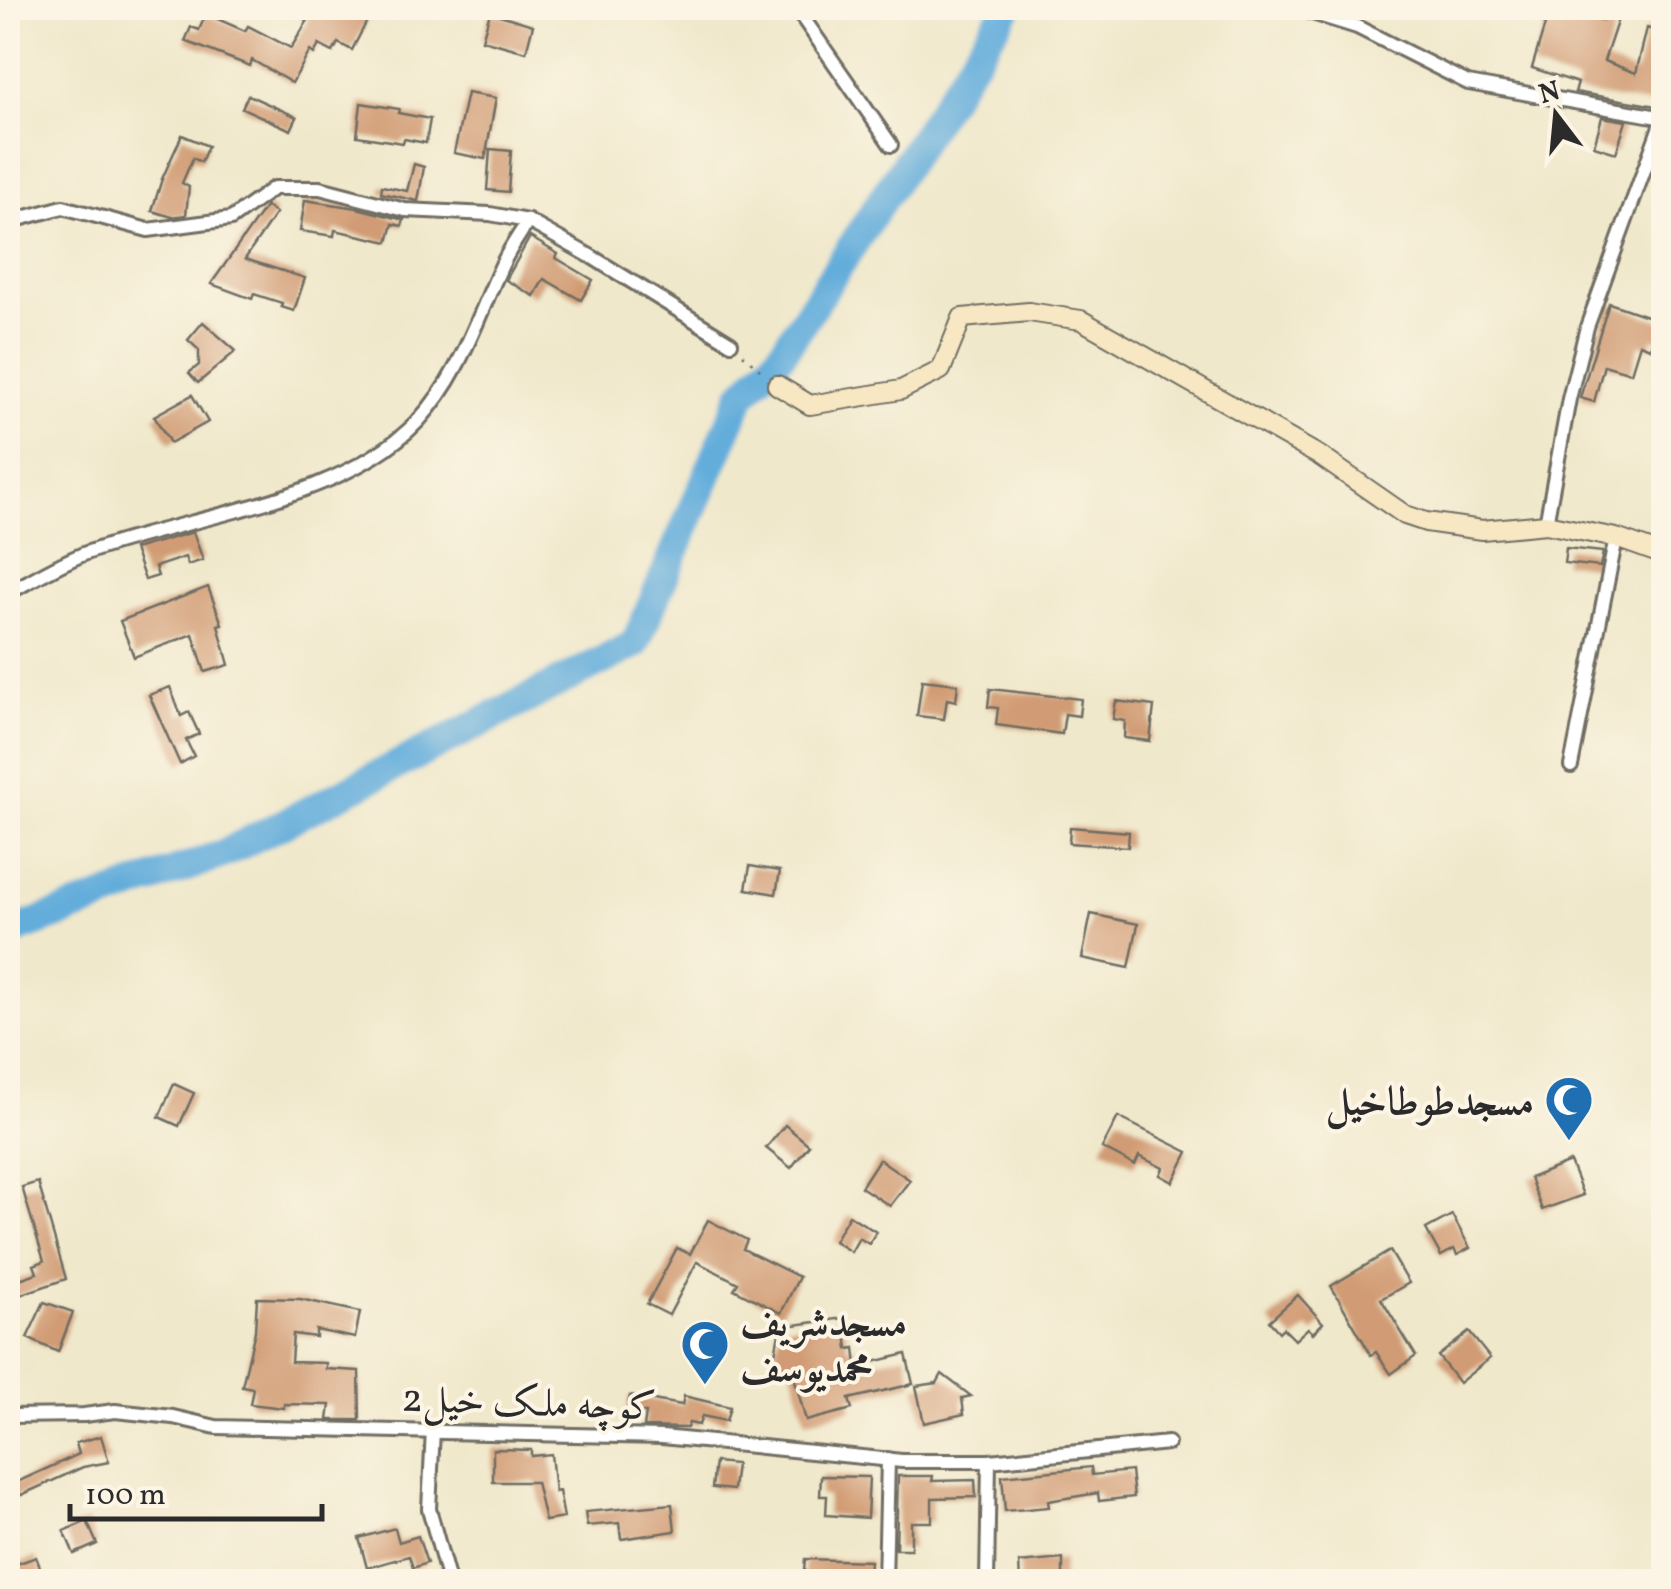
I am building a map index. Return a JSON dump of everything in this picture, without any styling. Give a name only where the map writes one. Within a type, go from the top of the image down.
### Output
[{"type":"street","points":[[796,8],[890,144]]},
{"type":"street","points":[[1296,8],[1357,27],[1468,83],[1663,118],[1587,327],[1546,524]]},
{"type":"street","points":[[8,222],[63,207],[148,230],[231,218],[274,188],[320,188],[405,210],[490,214],[528,221],[731,343]]},
{"type":"street","points":[[8,593],[88,552],[199,522],[346,474],[397,441],[420,418],[459,366],[502,265],[528,221]]},
{"type":"street","points":[[777,386],[810,406],[901,390],[941,370],[962,318],[1029,312],[1082,320],[1320,456],[1405,515],[1482,530],[1546,524],[1616,538],[1664,555]]},
{"type":"street","points":[[1571,766],[1616,538]]},
{"type":"street","name":"کوچه ملک خیل2","points":[[8,1416],[115,1411],[173,1417],[216,1427],[662,1437],[888,1459],[989,1461],[1168,1443]]},
{"type":"street","points":[[433,1430],[429,1509],[449,1582]]},
{"type":"street","points":[[885,1582],[888,1459]]},
{"type":"street","points":[[986,1582],[989,1461]]},
{"type":"path","points":[[731,343],[777,386]]},
{"type":"building","points":[[280,8],[346,8],[368,19],[352,50],[338,43],[333,52],[319,45],[314,54],[310,51],[292,83],[252,60],[250,66],[185,41],[191,27],[199,30],[206,14],[245,31],[248,26],[291,48],[308,20]]},
{"type":"building","points":[[1550,8],[1565,8],[1602,20],[1604,14],[1618,19],[1604,61],[1636,73],[1647,28],[1664,33],[1664,104],[1657,102],[1656,106],[1575,92],[1578,83],[1532,68]]},
{"type":"building","points":[[490,12],[533,25],[526,52],[482,40]]},
{"type":"building","points":[[467,93],[496,98],[485,159],[454,153]]},
{"type":"building","points":[[248,95],[297,117],[291,130],[242,108]]},
{"type":"building","points":[[361,103],[430,119],[426,143],[357,136]]},
{"type":"building","points":[[1602,117],[1626,121],[1616,153],[1594,146]]},
{"type":"building","points":[[182,135],[208,146],[201,162],[193,158],[182,183],[189,187],[186,215],[172,217],[152,211]]},
{"type":"building","points":[[490,149],[511,151],[508,192],[487,190]]},
{"type":"building","points":[[414,164],[424,167],[418,201],[381,193],[382,186],[407,191]]},
{"type":"building","points":[[305,200],[404,220],[402,226],[393,224],[388,242],[335,230],[334,236],[300,231]]},
{"type":"building","points":[[266,206],[276,213],[245,259],[305,278],[294,311],[281,307],[282,303],[254,294],[252,299],[211,284]]},
{"type":"building","points":[[530,237],[593,280],[581,300],[544,279],[534,296],[506,280]]},
{"type":"building","points":[[1609,303],[1664,322],[1664,342],[1653,338],[1650,348],[1640,344],[1631,373],[1604,365],[1594,402],[1580,398]]},
{"type":"building","points":[[203,322],[236,351],[198,383],[189,373],[199,365],[199,350],[188,340]]},
{"type":"building","points":[[192,395],[208,422],[170,443],[154,416]]},
{"type":"building","points":[[193,532],[203,560],[188,565],[185,557],[155,567],[158,576],[145,580],[134,549]]},
{"type":"building","points":[[1566,548],[1603,552],[1600,567],[1564,563]]},
{"type":"building","points":[[208,587],[222,624],[218,625],[229,665],[205,672],[193,634],[134,657],[120,621]]},
{"type":"building","points":[[922,680],[958,684],[956,701],[947,699],[944,719],[917,716]]},
{"type":"building","points":[[170,687],[181,716],[189,712],[199,734],[186,740],[194,756],[180,764],[149,695]]},
{"type":"building","points":[[990,689],[1081,699],[1079,716],[1065,714],[1062,734],[996,725],[998,708],[988,707]]},
{"type":"building","points":[[1116,701],[1154,706],[1150,741],[1124,738],[1125,721],[1113,719]]},
{"type":"building","points":[[1070,827],[1129,832],[1128,847],[1069,843]]},
{"type":"building","points":[[750,866],[780,871],[776,894],[746,889]]},
{"type":"building","points":[[1091,914],[1138,924],[1129,968],[1082,958]]},
{"type":"building","points":[[174,1084],[194,1093],[179,1126],[159,1117]]},
{"type":"building","points":[[1118,1117],[1188,1152],[1173,1182],[1160,1175],[1163,1168],[1139,1156],[1135,1165],[1102,1148]]},
{"type":"building","points":[[785,1125],[809,1145],[791,1168],[766,1148]]},
{"type":"building","points":[[879,1159],[910,1180],[890,1206],[861,1187]]},
{"type":"building","points":[[1570,1162],[1583,1195],[1542,1210],[1530,1178]]},
{"type":"building","points":[[38,1182],[66,1279],[8,1299],[8,1283],[37,1273],[34,1265],[44,1261],[22,1187]]},
{"type":"building","points":[[849,1215],[876,1232],[869,1244],[859,1238],[851,1252],[834,1241]]},
{"type":"building","points":[[1452,1215],[1470,1248],[1457,1255],[1454,1249],[1441,1256],[1426,1229]]},
{"type":"building","points":[[708,1220],[747,1240],[743,1249],[799,1277],[781,1313],[734,1289],[738,1283],[697,1262],[669,1315],[647,1304],[677,1248],[690,1254]]},
{"type":"building","points":[[1390,1251],[1409,1283],[1381,1299],[1416,1356],[1391,1374],[1376,1352],[1371,1355],[1331,1286]]},
{"type":"building","points":[[1298,1295],[1323,1323],[1313,1333],[1308,1328],[1295,1340],[1269,1321]]},
{"type":"building","points":[[257,1298],[300,1299],[360,1312],[355,1338],[316,1330],[316,1337],[293,1334],[291,1362],[326,1363],[326,1369],[359,1371],[360,1420],[328,1420],[330,1405],[284,1404],[284,1408],[250,1404],[253,1388],[242,1386],[255,1331]]},
{"type":"building","points":[[44,1302],[73,1312],[58,1352],[27,1338]]},
{"type":"building","points":[[844,1318],[848,1349],[855,1348],[857,1366],[906,1354],[913,1384],[849,1399],[852,1409],[806,1421],[792,1369],[773,1365],[780,1327]]},
{"type":"building","points":[[1469,1332],[1490,1358],[1459,1383],[1438,1356]]},
{"type":"building","points":[[942,1374],[971,1396],[962,1398],[964,1414],[924,1423],[916,1386],[937,1383]]},
{"type":"building","points":[[630,1396],[682,1405],[684,1396],[730,1407],[726,1421],[702,1416],[699,1425],[689,1423],[687,1428],[644,1427],[646,1413],[627,1409]]},
{"type":"building","points":[[101,1436],[109,1462],[83,1467],[8,1501],[8,1486],[79,1454],[76,1443]]},
{"type":"building","points":[[493,1449],[531,1450],[531,1456],[551,1454],[555,1492],[559,1491],[564,1518],[545,1521],[536,1482],[493,1482]]},
{"type":"building","points":[[715,1462],[736,1464],[733,1490],[712,1488]]},
{"type":"building","points":[[1091,1467],[1092,1475],[1131,1471],[1134,1497],[1099,1501],[1098,1493],[1048,1501],[1049,1507],[1005,1511],[1002,1476]]},
{"type":"building","points":[[821,1476],[869,1477],[867,1518],[826,1515],[827,1496],[820,1496]]},
{"type":"building","points":[[898,1476],[933,1476],[932,1481],[975,1480],[976,1497],[932,1498],[932,1522],[911,1522],[911,1549],[896,1549]]},
{"type":"building","points":[[672,1504],[675,1531],[621,1539],[619,1523],[587,1526],[585,1512]]},
{"type":"building","points":[[87,1521],[97,1544],[74,1554],[64,1531]]},
{"type":"building","points":[[395,1528],[399,1542],[418,1536],[427,1563],[413,1568],[409,1556],[367,1568],[359,1538]]},
{"type":"building","points":[[36,1557],[46,1582],[17,1582],[11,1566]]},
{"type":"building","points":[[805,1559],[870,1561],[869,1577],[819,1575],[818,1582],[803,1582]]},
{"type":"building","points":[[1063,1559],[1063,1582],[1020,1582],[1019,1563]]},
{"type":"waterway","points":[[8,933],[225,853],[635,644],[742,395],[782,353],[1007,8]]},
{"type":"place","name":"مسجدطوطاخیل","points":[[1569,1142]]},
{"type":"place","name":"مسجدشریف محمدیوسف","points":[[705,1386]]}]
